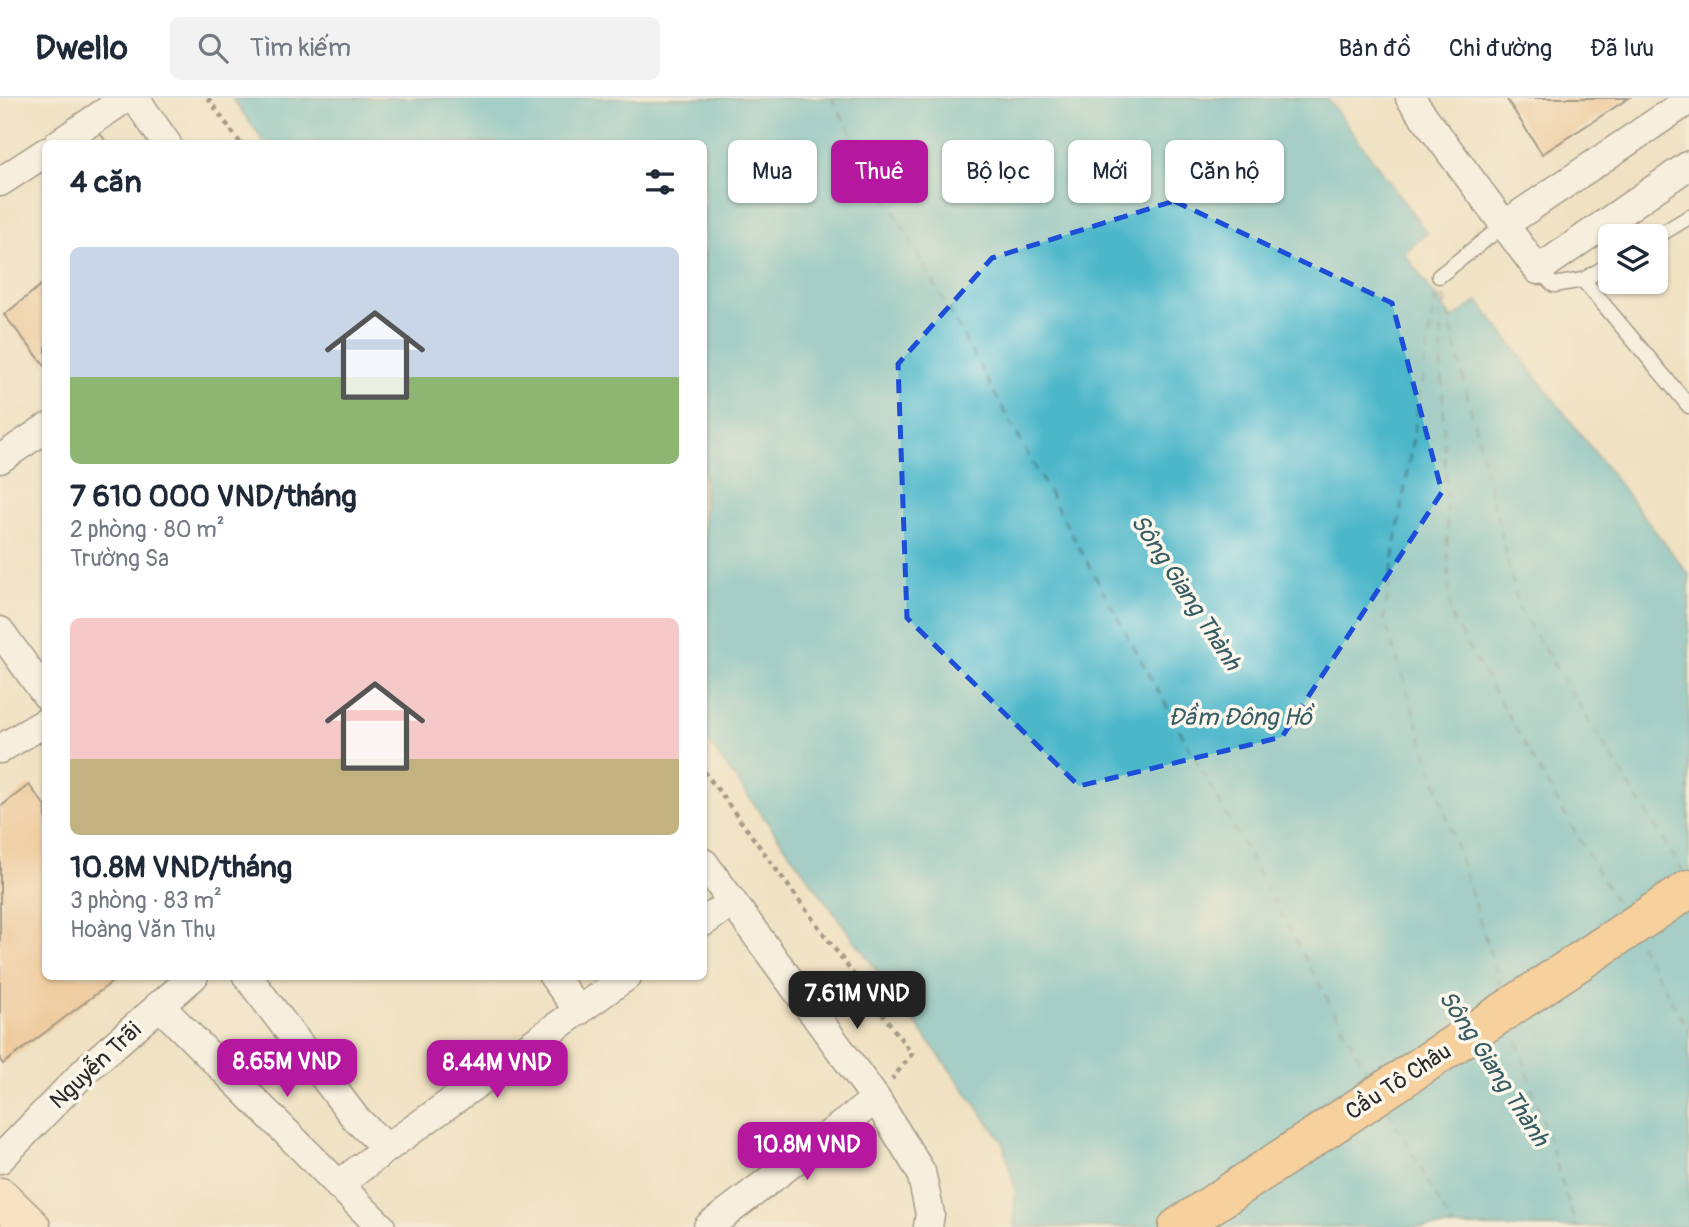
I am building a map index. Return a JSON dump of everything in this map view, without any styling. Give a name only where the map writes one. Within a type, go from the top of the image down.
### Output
[{"type":"highway","name":"Cầu Tô Châu","points":[[1178,1227],[1689,889]]},
{"type":"street","points":[[64,140],[126,98]]},
{"type":"street","points":[[135,98],[164,140]]},
{"type":"street","points":[[1410,98],[1538,270],[1689,165]]},
{"type":"street","points":[[1504,225],[1689,100]]},
{"type":"street","points":[[0,182],[42,155]]},
{"type":"street","points":[[0,459],[42,431]]},
{"type":"street","points":[[0,631],[42,689]]},
{"type":"street","points":[[0,749],[42,724]]},
{"type":"street","points":[[707,867],[876,1099],[921,1172],[930,1214],[928,1227]]},
{"type":"street","points":[[707,920],[732,902]]},
{"type":"street","name":"Nguyễn Trãi","points":[[0,1159],[89,1067],[189,980]]},
{"type":"street","points":[[250,980],[356,1119],[387,1148]]},
{"type":"street","points":[[556,980],[579,1011]]},
{"type":"street","points":[[338,1185],[622,980]]},
{"type":"street","points":[[159,1005],[381,1227]]},
{"type":"street","points":[[708,1227],[876,1099]]},
{"type":"street","points":[[0,1197],[31,1227]]},
{"type":"lane","points":[[1668,230],[1689,217]]},
{"type":"lane","points":[[1439,276],[1504,225]]},
{"type":"lane","points":[[1538,270],[1554,285],[1583,280],[1598,271]]},
{"type":"lane","points":[[1583,280],[1689,407]]},
{"type":"path","points":[[208,98],[238,140]]},
{"type":"path","points":[[707,775],[912,1054],[876,1099]]},
{"type":"highlighted area","points":[[1174,201],[1392,303],[1442,492],[1282,737],[1079,786],[907,618],[898,364],[992,258]]},
{"type":"water","name":"Đầm Đông Hồ","points":[[232,98],[1327,98],[1427,233],[1404,253],[1452,319],[1478,301],[1689,575],[1689,1227],[1014,1227],[1015,1190],[1003,1142],[707,740],[707,140],[263,140]]},
{"type":"building","points":[[1506,98],[1629,98],[1542,154]]},
{"type":"building","points":[[98,131],[105,140],[88,140]]},
{"type":"building","points":[[42,284],[42,362],[4,315]]},
{"type":"building","points":[[29,785],[42,802],[42,980],[115,980],[3,1064],[0,1060],[0,807]]},
{"type":"ferry route","points":[[832,98],[1371,1078]]},
{"type":"ferry route","points":[[1438,281],[1384,618],[1502,991]]},
{"type":"ferry route","points":[[1439,281],[1450,615],[1621,912]]},
{"type":"ferry route","points":[[1440,281],[1519,609],[1684,873]]},
{"type":"ferry route","points":[[1639,944],[1689,1031]]},
{"type":"ferry route","points":[[1513,1026],[1576,1227]]},
{"type":"ferry route","points":[[1389,1111],[1453,1227]]},
{"type":"water label","name":"Sông Giang Thành","points":[[1186,592]]},
{"type":"water label","name":"Sông Giang Thành","points":[[1494,1068]]}]
